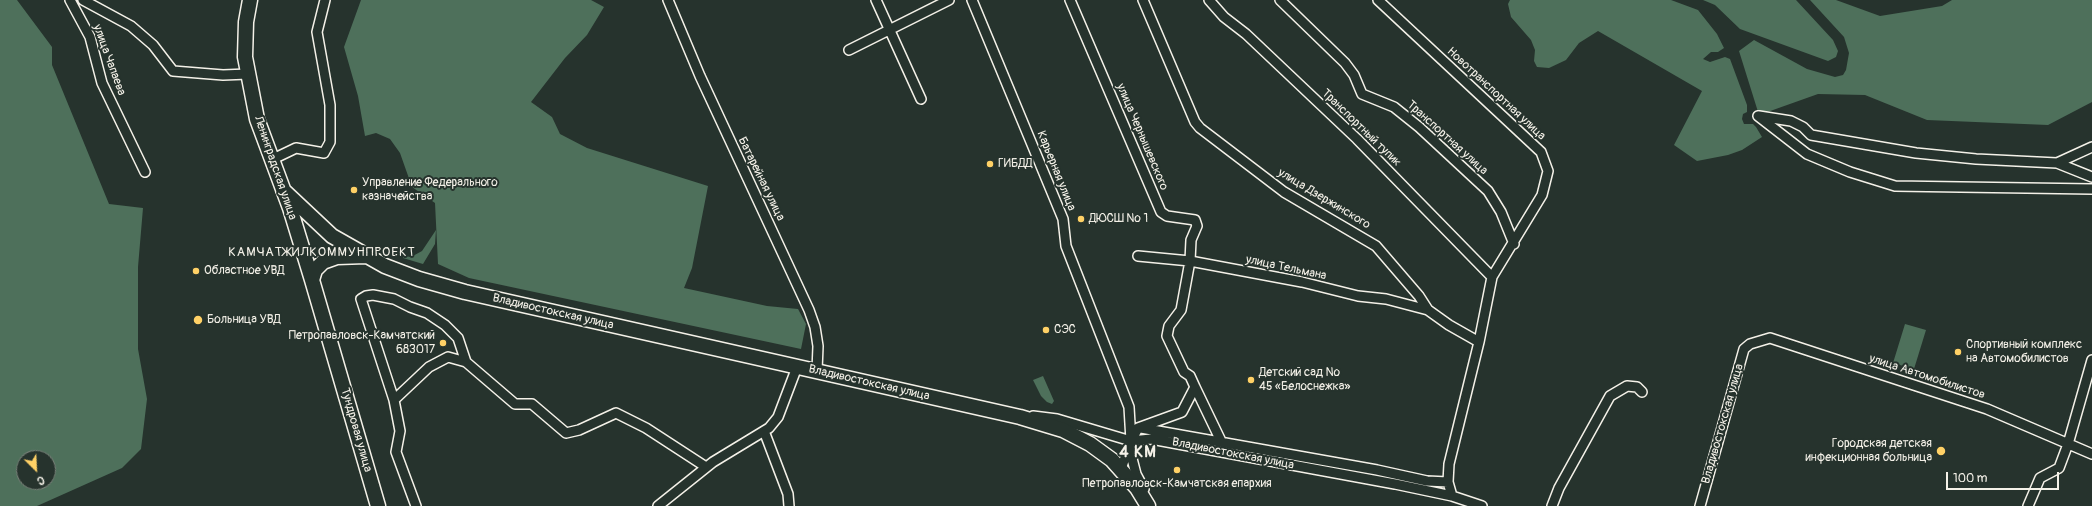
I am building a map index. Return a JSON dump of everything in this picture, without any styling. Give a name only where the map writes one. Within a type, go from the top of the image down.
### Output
[{"type":"main road","name":"Ленинградская улица","points":[[250,0],[245,39],[248,74],[257,119],[299,237],[335,354]]},
{"type":"main road","name":"Владивостокская улица","points":[[283,190],[332,236],[366,256],[413,277],[465,292],[1020,417]]},
{"type":"main road","name":"Ленинградская улица","points":[[299,237],[301,228],[305,224],[314,224],[321,227]]},
{"type":"main road","points":[[312,280],[315,270],[323,262],[337,257],[366,256]]},
{"type":"main road","name":"Тундровая улица","points":[[335,354],[378,506]]},
{"type":"main road","points":[[1020,417],[1063,430],[1082,439],[1101,451],[1121,469],[1148,506]]},
{"type":"street","name":"улица Чапаева","points":[[70,0],[90,37],[102,83],[145,172]]},
{"type":"street","points":[[83,0],[131,26],[153,45],[173,71],[223,75],[248,74]]},
{"type":"street","name":"Батарейная улица","points":[[668,0],[700,76],[797,280],[815,327],[818,346],[817,371]]},
{"type":"street","points":[[876,0],[921,99]]},
{"type":"street","points":[[849,50],[949,0]]},
{"type":"street","name":"Карьерная улица","points":[[972,0],[1063,219],[1066,246],[1129,407],[1130,443],[1136,474],[1154,506]]},
{"type":"street","name":"улица Чернышевского","points":[[1070,0],[1161,212],[1167,216],[1195,220],[1197,226],[1191,240],[1190,261]]},
{"type":"street","name":"улица Дзержинского","points":[[1143,0],[1195,122],[1200,128],[1284,192],[1376,246],[1419,296],[1428,310],[1449,325],[1479,342]]},
{"type":"street","name":"Транспортный тупик","points":[[1209,0],[1224,17],[1246,34],[1357,139],[1492,276]]},
{"type":"street","name":"Транспортная улица","points":[[1280,0],[1345,63],[1354,75],[1362,94],[1394,107],[1488,191],[1501,212],[1514,244]]},
{"type":"street","name":"Новотранспортная улица","points":[[1378,0],[1542,154],[1548,171],[1542,195],[1514,244],[1492,276],[1479,342],[1449,464],[1448,482],[1452,496]]},
{"type":"street","points":[[271,160],[296,148],[324,153],[330,142],[330,105],[317,32],[324,4]]},
{"type":"street","points":[[2092,177],[2057,163],[1916,154],[1811,135],[1803,127],[1791,121],[1758,116],[1807,154],[1850,172],[1895,186],[2092,189]]},
{"type":"street","points":[[2057,163],[2092,147]]},
{"type":"street","name":"улица Тельмана","points":[[1138,256],[1190,261],[1302,282],[1358,296],[1386,299],[1428,310]]},
{"type":"street","points":[[1190,261],[1181,310],[1169,326],[1167,336],[1184,372],[1190,376],[1221,441]]},
{"type":"street","points":[[416,506],[396,452],[400,431],[394,400],[361,300],[363,297],[373,295],[394,299],[427,313],[445,325],[458,338],[466,362]]},
{"type":"street","name":"улица Автомобилистов","points":[[1750,344],[1770,338],[1986,409],[2092,454]]},
{"type":"street","name":"Владивостокская улица","points":[[1700,506],[1744,350],[1750,344]]},
{"type":"street","points":[[394,400],[429,367],[448,357],[466,362],[515,404],[532,404],[566,433],[580,430],[616,413],[646,428],[706,467]]},
{"type":"street","points":[[2028,506],[2040,478],[2059,468],[2068,444],[2092,360]]},
{"type":"street","points":[[658,506],[723,455],[769,428],[778,417],[797,367]]},
{"type":"street","points":[[1130,443],[1138,428],[1182,412],[1195,386]]},
{"type":"street","points":[[1552,506],[1559,488],[1610,396],[1627,386],[1637,387],[1642,392]]},
{"type":"street","name":"Владивостокская улица","points":[[1020,417],[1057,419],[1130,443],[1151,439],[1452,496],[1482,506]]},
{"type":"street","points":[[1138,428],[1221,441],[1248,449],[1378,470],[1427,481],[1448,482]]},
{"type":"street","points":[[764,431],[788,494],[789,506]]},
{"type":"street","name":"Карьерная улица","points":[[1121,469],[1130,443]]},
{"type":"green space","points":[[0,0],[17,0],[52,47],[52,65],[109,204],[143,208],[138,267],[138,349],[147,399],[141,449],[122,468],[37,506],[0,506]]},
{"type":"green space","points":[[361,0],[591,0],[604,7],[587,35],[565,58],[531,102],[552,117],[560,134],[587,148],[708,186],[692,268],[684,288],[767,306],[798,309],[806,324],[801,349],[469,278],[438,264],[435,203],[412,187],[400,153],[390,139],[376,133],[365,136],[358,96],[344,47]]},
{"type":"green space","points":[[1510,0],[1671,0],[1698,10],[1717,34],[1724,48],[1718,52],[1711,52],[1703,59],[1710,62],[1725,57],[1730,59],[1747,105],[1747,112],[1743,114],[1742,119],[1744,124],[1753,124],[1762,137],[1742,150],[1728,155],[1697,161],[1674,145],[1702,91],[1598,31],[1579,43],[1566,60],[1549,68],[1537,67],[1534,61],[1535,50],[1531,40],[1511,17],[1508,4]]},
{"type":"green space","points":[[1703,0],[1796,0],[1833,40],[1838,51],[1836,57],[1828,61],[1740,29],[1715,5]]},
{"type":"green space","points":[[1810,0],[1836,0],[1880,16],[1942,6],[1952,0],[2092,0],[2092,102],[2048,125],[1927,120],[1865,95],[1818,94],[1759,115],[1739,51],[1754,40],[1807,69],[1835,77],[1843,75],[1846,70],[1849,53],[1844,37]]},
{"type":"green space","points":[[436,230],[435,244],[423,264],[403,258],[404,256],[411,257],[422,251]]},
{"type":"green space","points":[[1905,324],[1926,330],[1914,369],[1893,363]]},
{"type":"green space","points":[[1043,376],[1054,401],[1052,404],[1047,402],[1041,396],[1033,380]]},
{"type":"place","name":"ГИБДД","points":[[990,164]]},
{"type":"place","name":"Управление Федерального казначейства","points":[[354,190]]},
{"type":"place","name":"ДЮСШ № 1","points":[[1081,219]]},
{"type":"place","name":"Областное УВД","points":[[196,271]]},
{"type":"place","name":"Больница УВД","points":[[198,320]]},
{"type":"place","name":"СЭС","points":[[1046,330]]},
{"type":"place","name":"Петропавловск-Камчатский 683017","points":[[443,343]]},
{"type":"place","name":"Спортивный комплекс на Автомобилистов","points":[[1958,352]]},
{"type":"place","name":"Детский сад № 45 «Белоснежка»","points":[[1251,380]]},
{"type":"place","name":"Городская детская инфекционная больница","points":[[1941,451]]},
{"type":"place","name":"Петропавловск-Камчатская епархия","points":[[1177,470]]},
{"type":"district","name":"КАМЧАТЖИЛКОММУНПРОЕКТ","points":[[322,253]]},
{"type":"district","name":"4 КМ","points":[[1138,453]]}]
